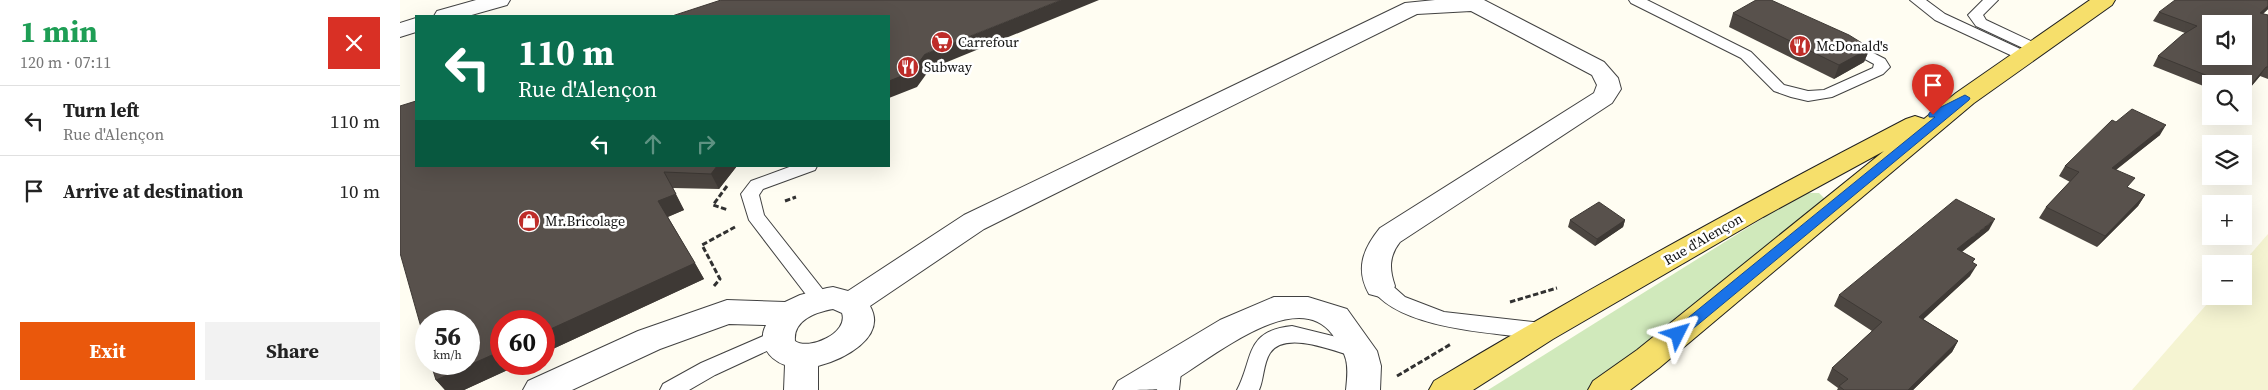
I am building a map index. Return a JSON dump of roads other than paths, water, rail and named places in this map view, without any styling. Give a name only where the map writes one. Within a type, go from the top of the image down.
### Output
[{"type":"main road","name":"Rue d'Alençon","points":[[1605,390],[1648,358],[1965,98],[2104,0]]},
{"type":"main road","name":"Rue d'Alençon","points":[[1446,390],[1542,331],[1753,210],[1965,98]]},
{"type":"street","points":[[449,15],[494,1]]},
{"type":"street","points":[[852,304],[902,268],[974,222],[1413,8],[1470,2],[1596,67],[1609,81],[1608,94],[1390,235],[1379,248],[1376,262],[1380,286]]},
{"type":"street","points":[[400,30],[415,25]]},
{"type":"street","points":[[540,390],[649,340],[727,312],[790,336],[826,352],[850,338],[857,328],[860,318],[858,310],[852,304],[833,298],[821,300],[800,308],[790,336],[801,390]]},
{"type":"street","points":[[1130,390],[1170,377],[1231,328],[1274,308],[1308,308],[1336,317],[1361,352],[1365,366],[1363,390]]},
{"type":"lane","points":[[1636,0],[1746,55],[1779,88],[1808,96],[1827,94],[1878,72],[1882,67],[1880,62],[1837,38]]},
{"type":"lane","points":[[1917,0],[1940,18],[2030,52]]},
{"type":"lane","points":[[1991,0],[1975,16],[1981,23],[2030,52]]},
{"type":"lane","points":[[806,167],[756,184],[750,194],[755,216],[821,300]]},
{"type":"lane","points":[[1380,286],[1398,302],[1442,319],[1542,331]]},
{"type":"lane","points":[[1248,390],[1254,381],[1256,363],[1264,346],[1279,336],[1292,334],[1361,352]]},
{"type":"lane","points":[[671,390],[708,369],[790,336]]},
{"type":"place","name":"Carrefour","points":[[942,42]]},
{"type":"place","name":"McDonald's","points":[[1800,46]]},
{"type":"place","name":"Subway","points":[[908,67]]},
{"type":"place","name":"Mr.Bricolage","points":[[529,221]]}]
